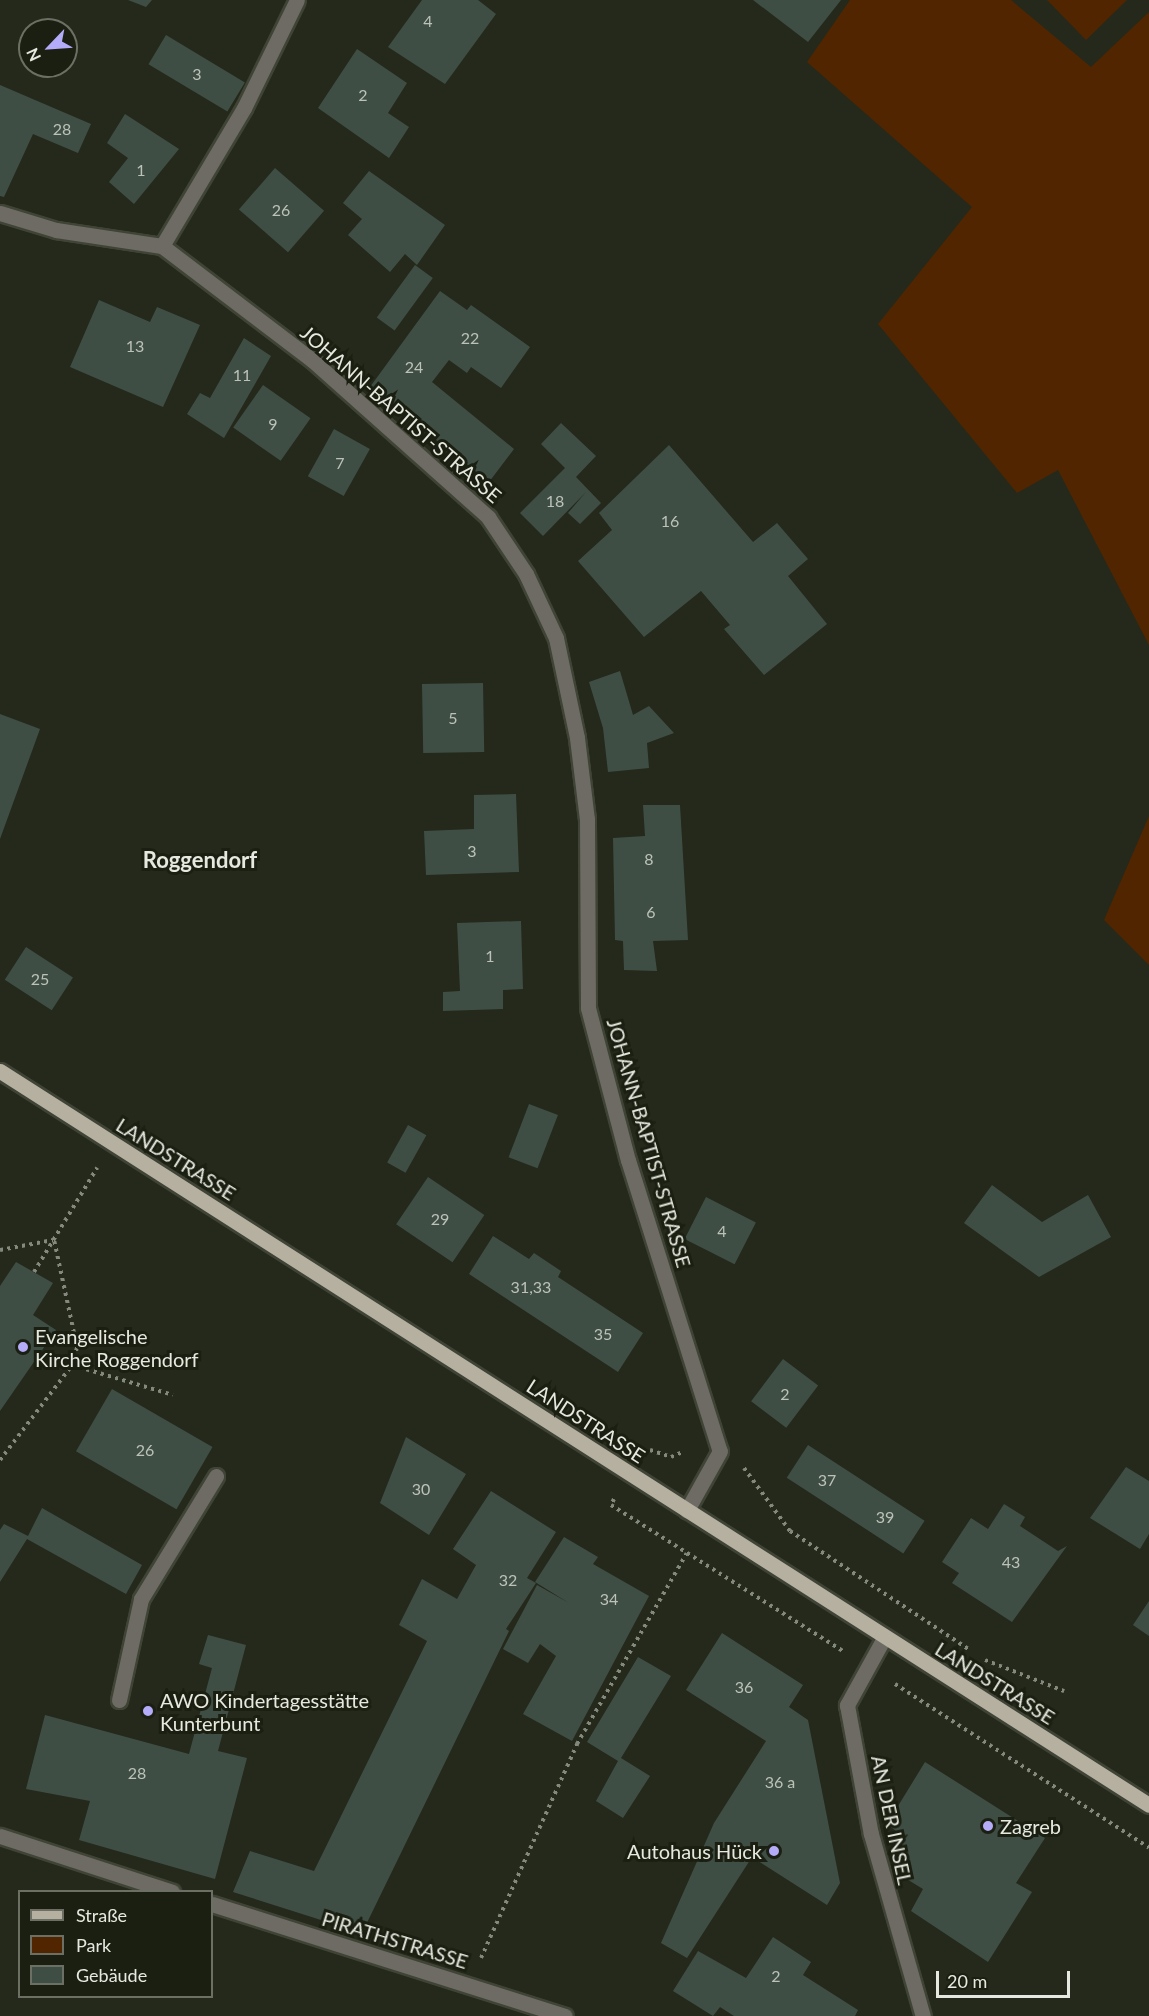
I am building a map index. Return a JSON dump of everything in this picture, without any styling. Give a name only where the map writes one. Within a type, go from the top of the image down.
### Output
[{"type":"main road","name":"LANDSTRASSE","points":[[0,1071],[884,1638],[1149,1805]]},
{"type":"street","points":[[162,246],[244,108],[297,0]]},
{"type":"street","name":"JOHANN-BAPTIST-STRASSE","points":[[0,213],[56,230],[162,246],[312,360],[488,516],[526,574],[556,638],[587,819],[588,1008],[628,1160],[720,1451],[687,1510]]},
{"type":"street","points":[[119,1700],[141,1599],[216,1476]]},
{"type":"street","name":"AN DER INSEL","points":[[884,1638],[847,1705],[871,1834],[924,2016]]},
{"type":"street","points":[[0,1836],[166,1890]]},
{"type":"street","name":"PIRATHSTRASSE","points":[[213,1904],[565,2016]]},
{"type":"path","points":[[34,1272],[112,1143]]},
{"type":"path","points":[[0,1250],[54,1240]]},
{"type":"path","points":[[0,1460],[72,1365],[77,1347],[54,1240]]},
{"type":"path","points":[[72,1365],[173,1395]]},
{"type":"path","points":[[469,1986],[577,1744],[687,1553]]},
{"type":"green space","points":[[850,0],[1011,0],[1091,67],[1149,12],[1149,645],[1058,470],[1017,493],[878,324],[972,207],[807,62]]},
{"type":"green space","points":[[1047,0],[1127,0],[1086,40]]},
{"type":"green space","points":[[1149,816],[1149,965],[1104,920]]},
{"type":"building","points":[[128,0],[152,0],[146,7]]},
{"type":"building","points":[[422,0],[478,0],[496,14],[445,84],[388,47]]},
{"type":"building","points":[[753,0],[841,0],[808,42]]},
{"type":"building","points":[[166,35],[245,82],[227,112],[148,64]]},
{"type":"building","points":[[357,49],[407,83],[388,113],[409,127],[389,158],[318,108]]},
{"type":"building","points":[[0,85],[91,124],[78,153],[33,134],[4,197],[0,196]]},
{"type":"building","points":[[125,114],[179,149],[134,204],[109,182],[128,158],[107,143]]},
{"type":"building","points":[[275,168],[324,211],[288,252],[239,210]]},
{"type":"building","points":[[369,171],[445,225],[417,265],[405,254],[390,272],[348,235],[362,219],[343,203]]},
{"type":"building","points":[[415,265],[433,278],[395,331],[377,318]]},
{"type":"building","points":[[440,291],[467,310],[471,305],[530,347],[501,388],[471,367],[467,373],[449,360],[432,382],[514,449],[489,482],[370,387]]},
{"type":"building","points":[[99,300],[150,322],[157,307],[200,325],[163,407],[70,367]]},
{"type":"building","points":[[244,338],[271,356],[224,438],[187,414],[200,393],[210,398]]},
{"type":"building","points":[[263,385],[311,418],[281,461],[233,428]]},
{"type":"building","points":[[561,423],[596,456],[576,477],[601,503],[580,524],[568,513],[586,492],[543,536],[520,513],[565,468],[541,444]]},
{"type":"building","points":[[334,429],[370,449],[344,496],[308,476]]},
{"type":"building","points":[[669,445],[753,542],[777,523],[808,559],[788,576],[827,624],[764,675],[724,629],[730,625],[701,591],[644,637],[578,561],[612,530],[599,513]]},
{"type":"building","points":[[620,671],[633,715],[649,706],[674,733],[647,743],[649,768],[608,772],[603,728],[589,682]]},
{"type":"building","points":[[483,683],[484,752],[423,753],[422,684]]},
{"type":"building","points":[[0,714],[40,729],[0,839]]},
{"type":"building","points":[[516,794],[519,872],[426,875],[424,831],[474,829],[474,795]]},
{"type":"building","points":[[643,805],[680,805],[688,940],[653,941],[657,971],[624,970],[623,941],[615,940],[613,838],[645,836]]},
{"type":"building","points":[[521,921],[523,989],[503,990],[503,1009],[443,1011],[443,992],[460,991],[457,923]]},
{"type":"building","points":[[26,947],[73,977],[52,1010],[5,980]]},
{"type":"building","points":[[529,1104],[558,1115],[538,1168],[509,1157]]},
{"type":"building","points":[[408,1125],[426,1135],[406,1173],[387,1163]]},
{"type":"building","points":[[428,1177],[484,1215],[453,1262],[396,1224]]},
{"type":"building","points":[[992,1185],[1042,1222],[1088,1195],[1111,1237],[1039,1277],[964,1223]]},
{"type":"building","points":[[706,1197],[756,1222],[735,1264],[685,1239]]},
{"type":"building","points":[[493,1236],[529,1259],[534,1253],[561,1271],[558,1277],[643,1333],[618,1372],[469,1274]]},
{"type":"building","name":"Evangelische Kirche Roggendorf","points":[[16,1262],[53,1283],[33,1315],[56,1330],[0,1411],[0,1286]]},
{"type":"building","points":[[783,1359],[818,1385],[786,1428],[751,1401]]},
{"type":"building","points":[[112,1389],[212,1447],[176,1509],[76,1451]]},
{"type":"building","points":[[406,1437],[466,1474],[429,1535],[380,1503]]},
{"type":"building","points":[[808,1445],[925,1521],[903,1553],[787,1478]]},
{"type":"building","points":[[1126,1467],[1149,1481],[1149,1534],[1140,1549],[1090,1518]]},
{"type":"building","points":[[491,1491],[556,1532],[527,1578],[536,1583],[506,1629],[509,1631],[362,1933],[233,1892],[250,1851],[314,1871],[427,1641],[399,1625],[422,1579],[457,1599],[476,1565],[453,1549]]},
{"type":"building","points":[[1004,1504],[1025,1517],[1020,1526],[1058,1551],[1067,1546],[1012,1622],[952,1583],[959,1573],[942,1562],[971,1518],[988,1529]]},
{"type":"building","points":[[42,1508],[142,1565],[126,1594],[27,1539],[0,1582],[0,1530],[4,1524],[28,1536]]},
{"type":"building","points":[[564,1537],[598,1557],[593,1564],[649,1596],[572,1741],[523,1714],[556,1656],[540,1644],[528,1663],[503,1649],[537,1585],[569,1603],[535,1582]]},
{"type":"building","points":[[1149,1601],[1149,1636],[1133,1625]]},
{"type":"building","points":[[722,1633],[803,1685],[789,1707],[808,1720],[840,1883],[827,1905],[752,1857],[687,1958],[661,1943],[714,1823],[766,1741],[686,1690]]},
{"type":"building","points":[[208,1635],[246,1645],[218,1751],[247,1758],[215,1879],[79,1840],[90,1801],[26,1789],[45,1715],[189,1754],[212,1668],[199,1664]]},
{"type":"building","points":[[638,1657],[671,1676],[621,1758],[650,1776],[623,1818],[596,1801],[618,1761],[587,1742]]},
{"type":"building","points":[[925,1762],[1045,1838],[1016,1883],[1032,1892],[988,1962],[911,1911],[923,1889],[905,1878],[896,1831],[887,1824]]},
{"type":"building","points":[[773,1937],[811,1962],[803,1975],[858,2010],[855,2016],[734,2016],[720,2007],[713,2016],[673,1991],[698,1951],[746,1978]]},
{"type":"place","name":"Evangelische Kirche Roggendorf","points":[[23,1347]]},
{"type":"place","name":"AWO Kindertagesstätte Kunterbunt","points":[[148,1711]]},
{"type":"place","name":"Zagreb","points":[[988,1826]]},
{"type":"place","name":"Autohaus Hück","points":[[774,1851]]},
{"type":"district","name":"Roggendorf","points":[[200,860]]}]
